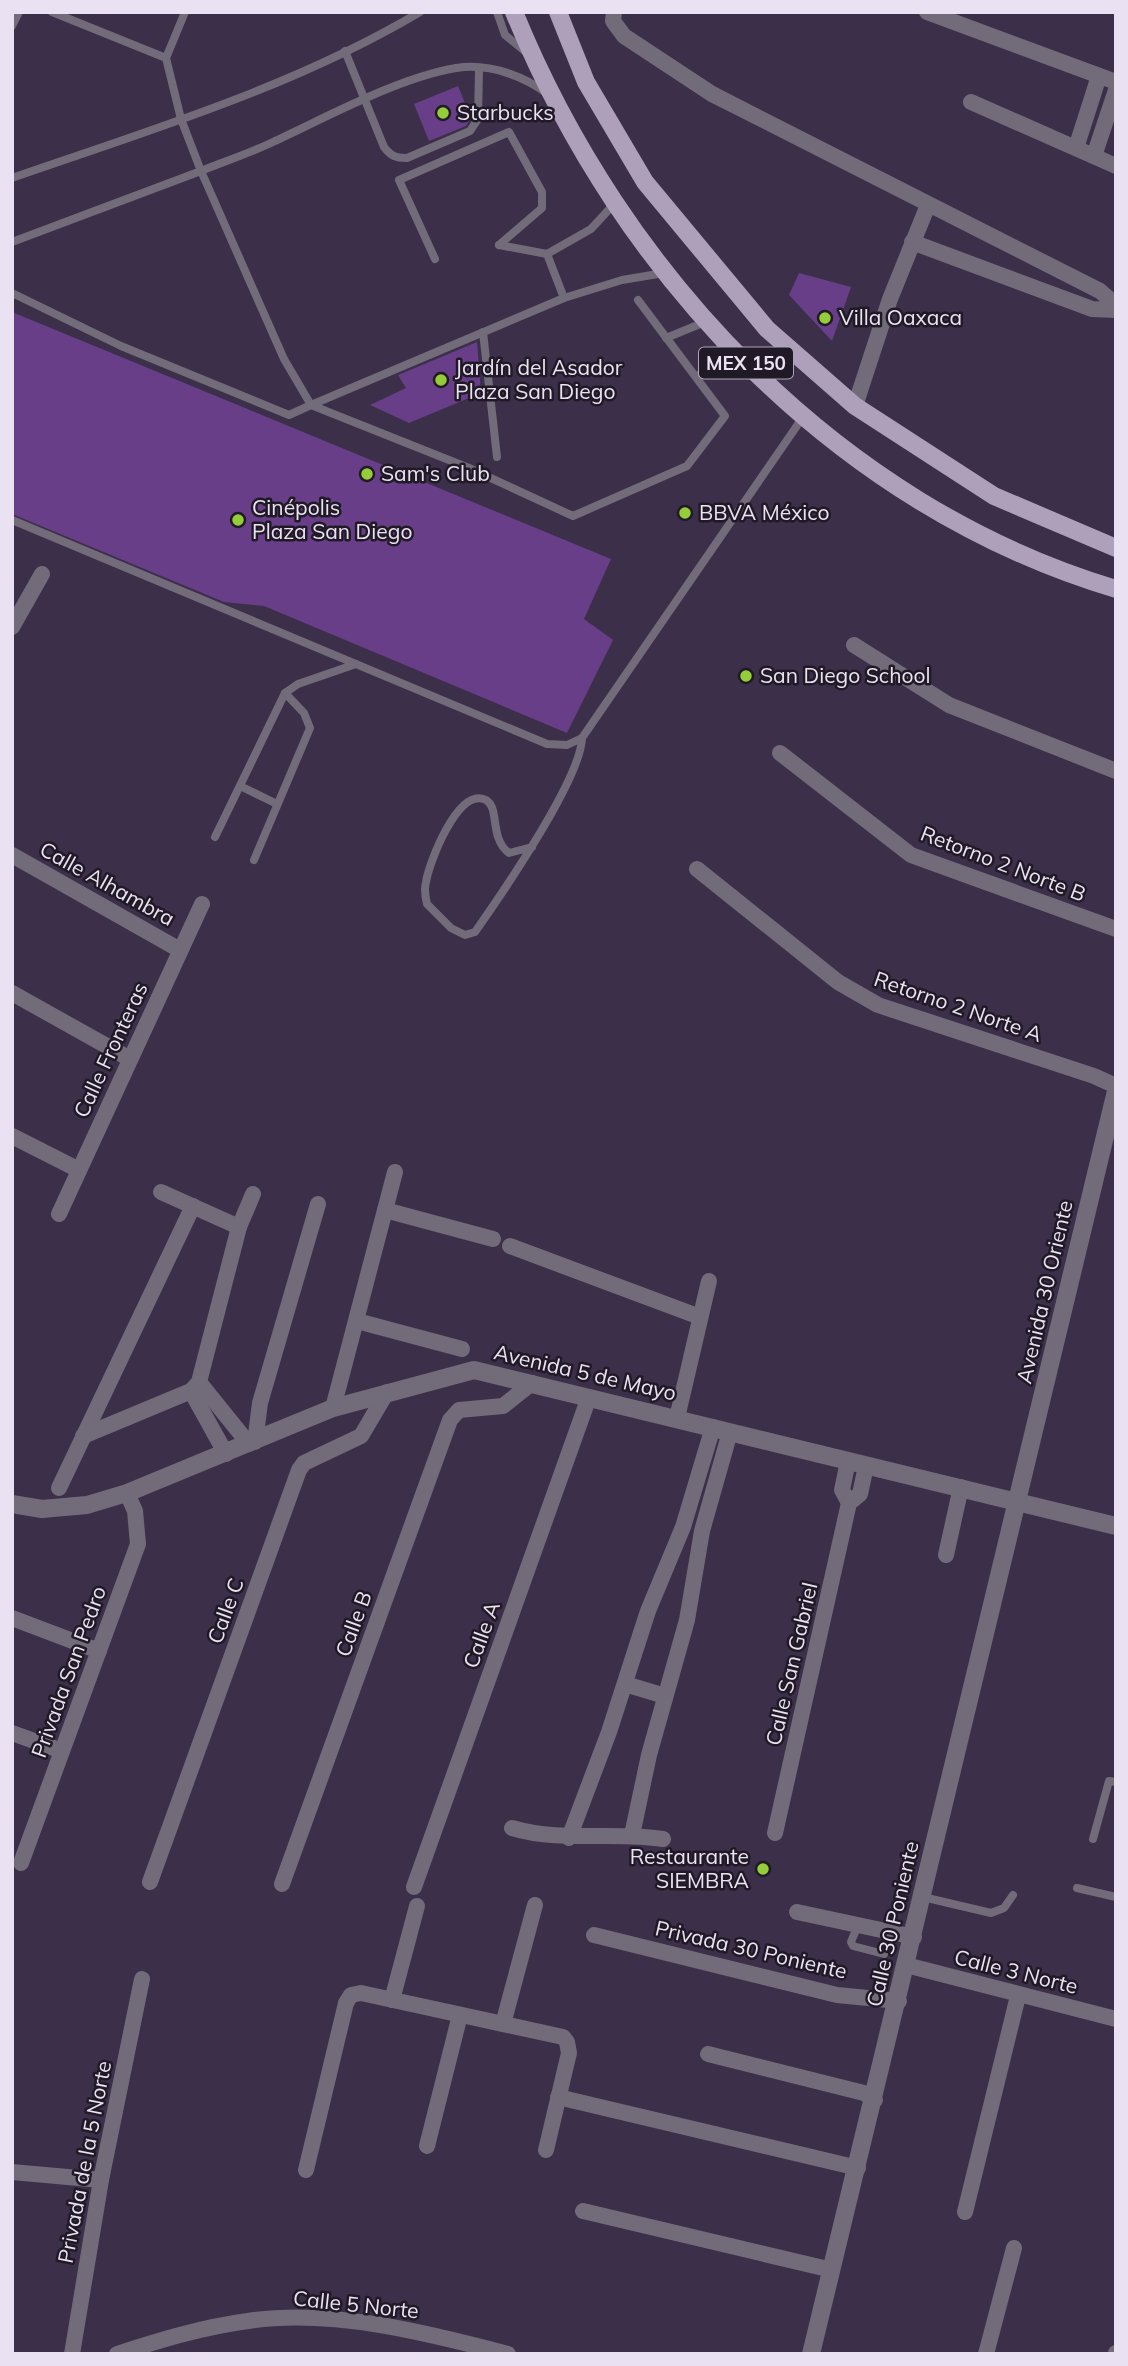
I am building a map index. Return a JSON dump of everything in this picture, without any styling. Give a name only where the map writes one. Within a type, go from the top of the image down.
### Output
[{"type":"main road","name":"MEX 150","points":[[514,12],[551,96],[614,204],[664,274],[734,353],[803,417],[870,467],[952,520],[1035,558],[1116,589]]},
{"type":"main road","name":"MEX 150","points":[[558,12],[586,82],[645,182],[705,258],[767,328],[855,406],[994,496],[1116,548]]},
{"type":"street","points":[[614,12],[613,21],[624,36],[712,94],[1100,291],[1116,307]]},
{"type":"street","points":[[927,12],[957,18],[1116,82]]},
{"type":"street","points":[[1076,148],[1098,76]]},
{"type":"street","points":[[1094,156],[1116,90]]},
{"type":"street","points":[[971,102],[1116,166]]},
{"type":"street","points":[[855,406],[890,299],[928,205]]},
{"type":"street","points":[[912,242],[1092,309],[1116,307]]},
{"type":"street","points":[[1032,286],[1043,262]]},
{"type":"street","points":[[14,621],[42,573]]},
{"type":"street","points":[[854,645],[949,705],[1116,771]]},
{"type":"street","name":"Retorno 2 Norte B","points":[[780,753],[911,856],[1116,929]]},
{"type":"street","name":"Calle Alhambra","points":[[12,855],[180,950]]},
{"type":"street","name":"Retorno 2 Norte A","points":[[697,869],[838,982],[878,1005],[1094,1076],[1116,1089]]},
{"type":"street","name":"Calle Fronteras","points":[[59,1214],[202,904]]},
{"type":"street","points":[[12,993],[130,1059]]},
{"type":"street","name":"Avenida 30 Oriente","points":[[1018,1504],[1116,1089]]},
{"type":"street","points":[[12,1136],[79,1170]]},
{"type":"street","points":[[333,1408],[395,1172]]},
{"type":"street","points":[[161,1192],[239,1227]]},
{"type":"street","points":[[226,1454],[195,1386],[239,1227],[253,1194]]},
{"type":"street","points":[[252,1443],[260,1403],[318,1204]]},
{"type":"street","points":[[58,1488],[193,1206]]},
{"type":"street","points":[[385,1210],[493,1239]]},
{"type":"street","points":[[510,1246],[700,1317]]},
{"type":"street","points":[[677,1418],[709,1281]]},
{"type":"street","points":[[357,1321],[462,1349]]},
{"type":"street","name":"Avenida 5 de Mayo","points":[[12,1504],[42,1509],[87,1505],[128,1493],[333,1408],[474,1370],[1116,1526]]},
{"type":"street","name":"Calle B","points":[[282,1884],[450,1420],[459,1410],[503,1406],[532,1383]]},
{"type":"street","points":[[83,1436],[195,1386]]},
{"type":"street","points":[[195,1386],[252,1443]]},
{"type":"street","name":"Calle C","points":[[150,1882],[299,1470],[304,1463],[362,1436],[387,1392]]},
{"type":"street","name":"Calle A","points":[[414,1886],[589,1397]]},
{"type":"street","points":[[569,1838],[625,1684],[648,1611],[722,1430]]},
{"type":"street","points":[[632,1835],[665,1696],[687,1620],[722,1430]]},
{"type":"street","name":"Calle San Gabriel","points":[[848,1461],[842,1490],[849,1503]]},
{"type":"street","name":"Calle San Gabriel","points":[[775,1833],[849,1503],[860,1494],[866,1466]]},
{"type":"street","points":[[946,1555],[961,1487]]},
{"type":"street","name":"Privada San Pedro","points":[[21,1863],[138,1544],[135,1511],[128,1493]]},
{"type":"street","name":"Calle 30 Poniente","points":[[811,2354],[1018,1504]]},
{"type":"street","points":[[12,1618],[99,1651]]},
{"type":"street","points":[[625,1684],[665,1696]]},
{"type":"street","points":[[12,1733],[62,1751]]},
{"type":"street","points":[[512,1828],[537,1836],[569,1838],[597,1834],[663,1839]]},
{"type":"street","points":[[503,2024],[535,1905]]},
{"type":"street","points":[[392,2000],[417,1906]]},
{"type":"street","points":[[797,1913],[914,1937]]},
{"type":"street","name":"Privada 30 Poniente","points":[[594,1935],[837,1995],[899,2001]]},
{"type":"street","name":"Calle 3 Norte","points":[[906,1965],[1018,1996],[1116,2019]]},
{"type":"street","name":"Privada de la 5 Norte","points":[[72,2354],[101,2179],[142,1979]]},
{"type":"street","points":[[306,2170],[346,2003],[351,1995],[360,1993],[563,2037],[569,2053],[546,2150]]},
{"type":"street","points":[[965,2212],[1018,1996]]},
{"type":"street","points":[[427,2146],[460,2015]]},
{"type":"street","points":[[708,2054],[864,2093],[875,2099]]},
{"type":"street","points":[[558,2097],[858,2168]]},
{"type":"street","points":[[12,2172],[101,2179]]},
{"type":"street","points":[[583,2211],[832,2270]]},
{"type":"street","points":[[986,2354],[1014,2248]]},
{"type":"street","name":"Calle 5 Norte","points":[[117,2354],[178,2334],[249,2320],[312,2318],[429,2333],[508,2354]]},
{"type":"lane","points":[[12,26],[19,12]]},
{"type":"lane","points":[[52,12],[166,58]]},
{"type":"lane","points":[[185,12],[166,58],[181,118],[201,171],[289,368],[311,404],[469,468],[573,516],[687,466],[725,416],[638,300]]},
{"type":"lane","points":[[12,178],[300,73],[420,12]]},
{"type":"lane","points":[[497,12],[505,35],[533,58]]},
{"type":"lane","points":[[345,51],[384,147],[391,156],[407,158],[470,131],[478,119],[479,69]]},
{"type":"lane","points":[[12,242],[201,171],[273,142],[340,109],[416,80],[464,67],[503,71],[529,80],[551,96]]},
{"type":"lane","points":[[435,259],[398,180],[509,132],[544,201],[542,208],[499,245],[547,254],[591,229],[614,204]]},
{"type":"lane","points":[[547,254],[564,298]]},
{"type":"lane","points":[[12,293],[121,346],[289,415],[564,298],[622,280],[664,274]]},
{"type":"lane","points":[[666,338],[705,321]]},
{"type":"lane","points":[[483,332],[497,457]]},
{"type":"lane","points":[[697,376],[734,353]]},
{"type":"lane","points":[[531,847],[509,853],[496,839],[493,808],[488,801],[482,799],[464,804],[455,813],[434,858],[426,881],[427,904],[450,928],[465,935],[475,932],[531,847],[573,769],[582,738],[803,417]]},
{"type":"lane","points":[[12,520],[547,744],[567,744],[582,738]]},
{"type":"lane","points":[[215,837],[285,693],[298,684],[356,664]]},
{"type":"lane","points":[[254,860],[310,728],[304,713],[285,693]]},
{"type":"lane","points":[[240,786],[277,804]]},
{"type":"lane","points":[[1093,1839],[1108,1781],[1116,1782]]},
{"type":"lane","points":[[1077,1888],[1116,1897]]},
{"type":"lane","points":[[923,1897],[990,1913],[1004,1908],[1013,1895]]},
{"type":"lane","points":[[858,1925],[851,1942],[853,1946],[884,1954]]},
{"type":"building","name":"Starbucks","points":[[458,86],[471,118],[466,126],[429,141],[414,104]]},
{"type":"building","name":"Villa Oaxaca","points":[[799,273],[851,287],[832,341],[789,295]]},
{"type":"building","points":[[12,312],[611,559],[584,619],[613,640],[567,733],[264,606],[224,602],[12,514]]},
{"type":"building","name":"Jardín del Asador Plaza San Diego","points":[[477,342],[481,393],[409,423],[370,405],[406,388],[398,375]]},
{"type":"place","name":"Starbucks","points":[[443,113]]},
{"type":"place","name":"Villa Oaxaca","points":[[825,318]]},
{"type":"place","name":"Jardín del Asador Plaza San Diego","points":[[441,380]]},
{"type":"place","name":"Sam's Club","points":[[367,474]]},
{"type":"place","name":"BBVA México","points":[[685,513]]},
{"type":"place","name":"Cinépolis Plaza San Diego","points":[[238,520]]},
{"type":"place","name":"San Diego School","points":[[746,676]]},
{"type":"place","name":"Restaurante SIEMBRA","points":[[763,1869]]}]
